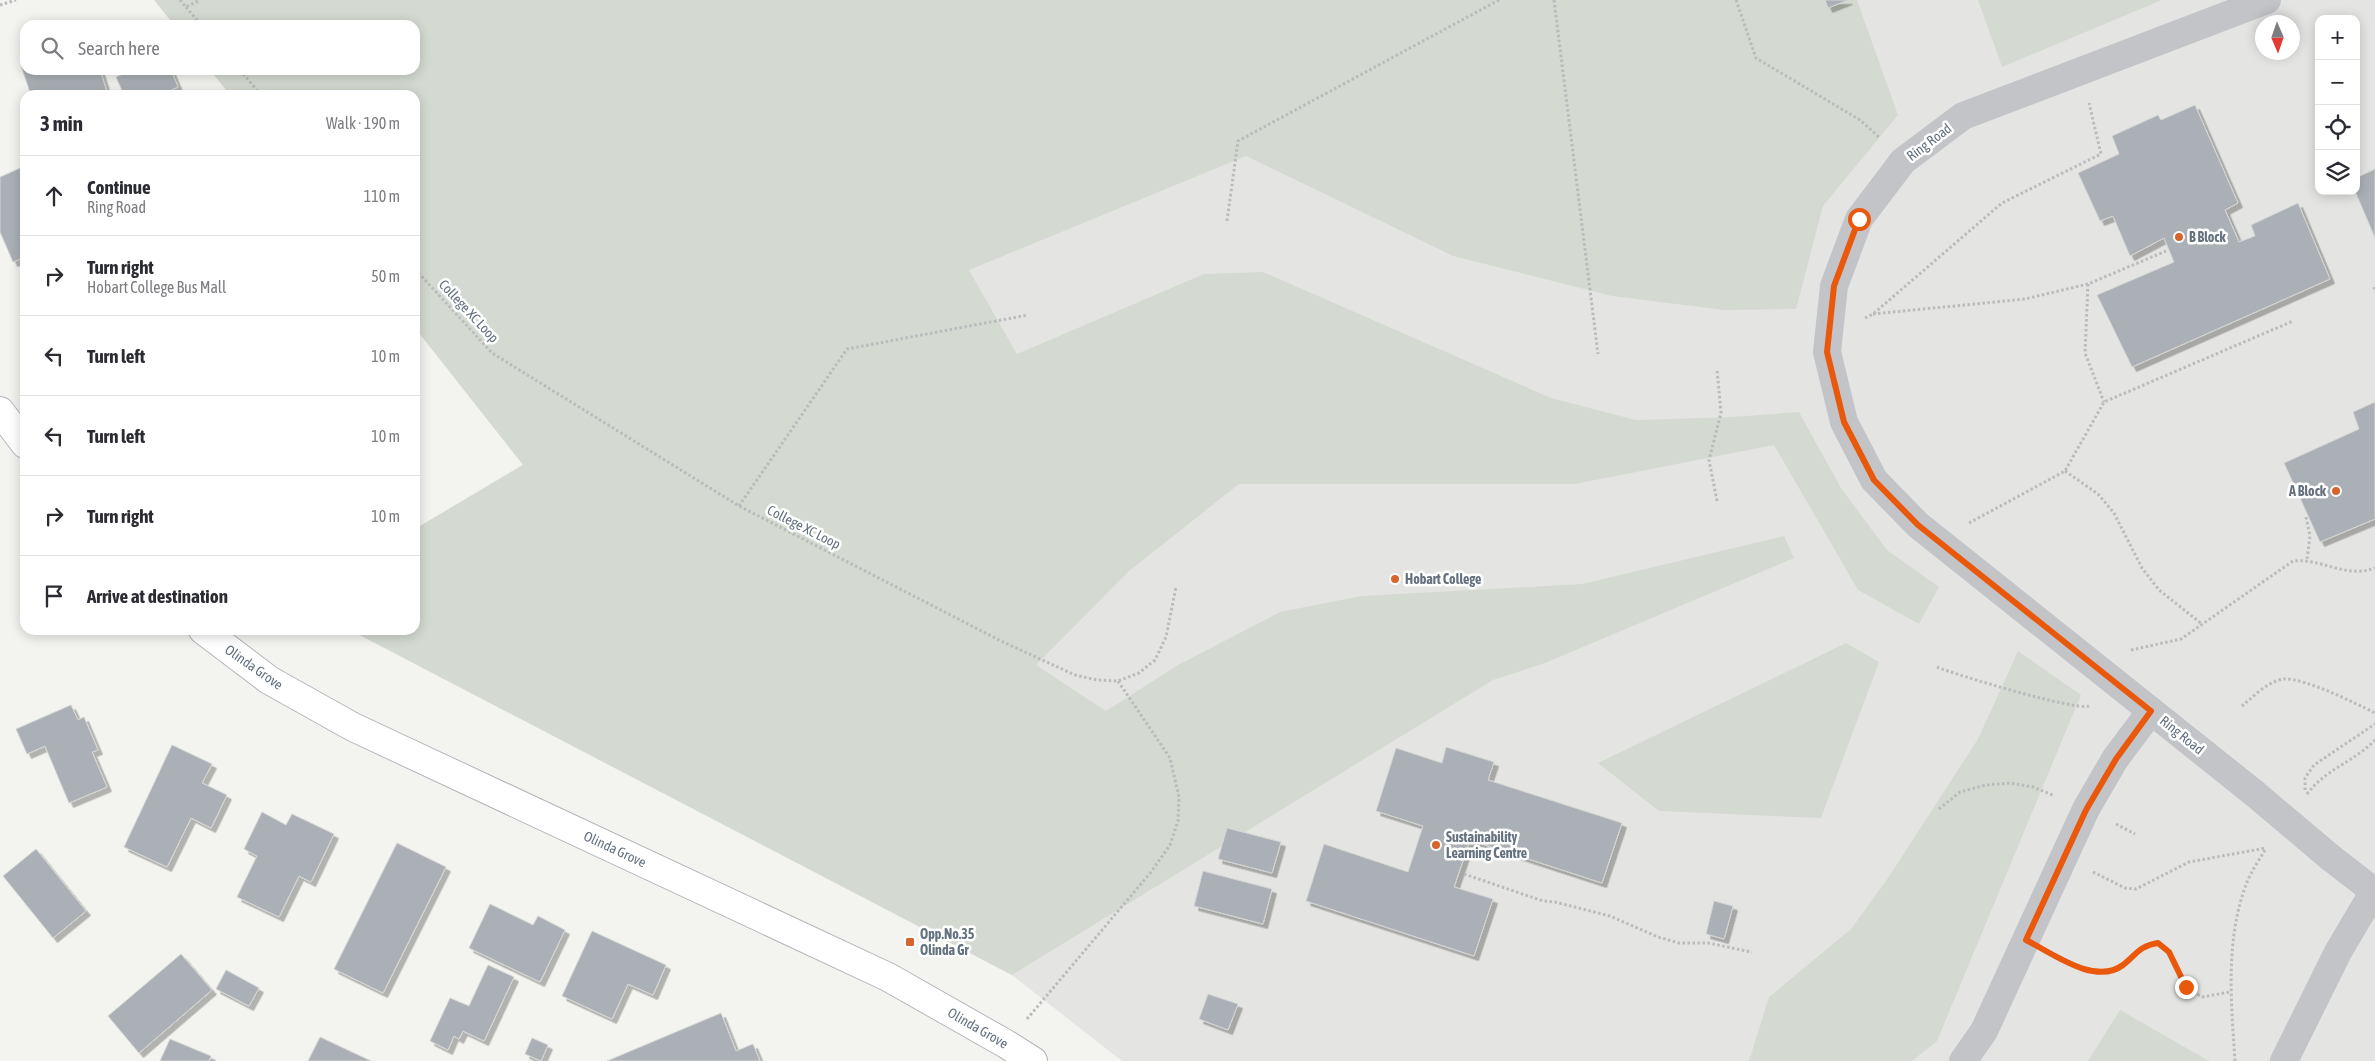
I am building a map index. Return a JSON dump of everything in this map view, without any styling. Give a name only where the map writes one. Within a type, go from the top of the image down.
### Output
[{"type":"main road","points":[[0,411],[20,437]]},
{"type":"main road","name":"Olinda Grove","points":[[209,635],[269,680],[353,726],[888,977],[1033,1061]]},
{"type":"street","name":"Ring Road","points":[[2267,0],[1963,116],[1903,161],[1859,219],[1834,286],[1827,352],[1844,422],[1874,480],[1918,525],[2254,793],[2374,892]]},
{"type":"street","points":[[1963,1061],[1984,1031],[2086,810],[2116,759],[2151,711]]},
{"type":"street","points":[[2284,1061],[2338,952],[2374,892]]},
{"type":"path","points":[[0,6],[16,0]]},
{"type":"path","points":[[180,0],[197,20]]},
{"type":"path","points":[[186,7],[200,0]]},
{"type":"path","points":[[1227,220],[1238,141],[1499,0]]},
{"type":"path","points":[[1554,0],[1598,354]]},
{"type":"path","points":[[1736,0],[1756,58],[1860,120],[1903,161]]},
{"type":"path","points":[[1829,336],[1873,314],[2002,203],[2100,154],[2082,70]]},
{"type":"path","points":[[244,75],[257,90]]},
{"type":"path","points":[[1873,314],[2025,299],[2088,284],[2166,251]]},
{"type":"path","name":"College XC Loop","points":[[420,274],[492,353],[739,506],[1001,641],[1075,675],[1096,680],[1118,681],[1139,673],[1155,660],[1166,638],[1176,587]]},
{"type":"path","points":[[2088,284],[2085,353],[2104,402]]},
{"type":"path","points":[[739,506],[847,349],[1028,315]]},
{"type":"path","points":[[1937,540],[2065,471],[2104,402],[2294,321]]},
{"type":"path","points":[[1717,370],[1721,413],[1708,460],[1717,501]]},
{"type":"path","points":[[2065,471],[2098,494],[2114,513],[2142,568],[2159,590],[2202,624]]},
{"type":"path","points":[[2306,517],[2310,536],[2307,560]]},
{"type":"path","points":[[2127,650],[2181,639],[2293,561],[2307,560],[2336,569],[2354,571],[2375,568]]},
{"type":"path","points":[[1937,667],[1974,680],[2060,702],[2088,707],[2106,676]]},
{"type":"path","points":[[2242,706],[2269,685],[2283,679],[2299,680],[2375,713]]},
{"type":"path","points":[[1006,1044],[1151,872],[1170,845],[1178,821],[1179,797],[1170,758],[1118,681]]},
{"type":"path","points":[[2305,797],[2305,778],[2314,765],[2375,724]]},
{"type":"path","points":[[2315,783],[2375,740]]},
{"type":"path","points":[[1939,810],[1960,792],[1986,785],[2010,783],[2033,787],[2135,834]]},
{"type":"path","points":[[2235,1061],[2230,992],[2235,928],[2248,881],[2267,848]]},
{"type":"path","points":[[2064,857],[2125,888],[2136,889],[2189,862],[2228,855]]},
{"type":"path","points":[[1464,874],[1544,901],[1571,905],[1610,916],[1658,938],[1679,943],[1708,943],[1752,952]]},
{"type":"path","points":[[2026,940],[2076,965],[2101,972],[2112,971],[2122,965],[2144,945],[2158,943],[2169,952],[2186,987],[2202,997],[2230,992]]},
{"type":"shaded area","points":[[154,0],[1857,0],[1898,115],[1823,206],[1796,309],[1724,310],[1612,296],[1453,256],[1246,156],[969,270],[1017,354],[1204,274],[1263,272],[1551,398],[1636,420],[1732,417],[1799,412],[1841,488],[1887,550],[1939,587],[1919,624],[1858,590],[1774,445],[1575,484],[1239,484],[1128,572],[1036,665],[1106,711],[1178,665],[1280,612],[1361,596],[1582,584],[1784,536],[1794,558],[1545,663],[1493,680],[1012,975],[360,635],[420,635],[420,526],[523,465],[420,334],[420,90],[226,90],[214,75],[420,75],[420,20],[170,20]]},
{"type":"shaded area","name":"Hobart College","points":[[1299,0],[2375,0],[2375,1061],[1122,1061],[1012,975],[360,635],[420,635],[420,526]]},
{"type":"shaded area","points":[[1978,0],[2162,0],[2002,67]]},
{"type":"shaded area","points":[[1846,643],[1879,662],[1821,818],[1659,811],[1598,763]]},
{"type":"shaded area","points":[[2018,651],[2081,695],[1937,1041],[1912,1061],[1749,1061],[1769,997],[1851,929],[1888,878],[1978,739]]},
{"type":"shaded area","points":[[2120,1010],[2209,1061],[2088,1061]]},
{"type":"building","points":[[1825,0],[1848,0],[1828,8]]},
{"type":"building","points":[[24,75],[102,75],[106,90],[29,90]]},
{"type":"building","points":[[121,75],[173,75],[178,87],[171,90],[122,90],[116,77]]},
{"type":"building","name":"B Block","points":[[2195,105],[2238,203],[2225,210],[2239,242],[2255,236],[2251,225],[2298,203],[2330,279],[2132,367],[2097,295],[2174,262],[2164,238],[2130,256],[2113,216],[2100,221],[2078,173],[2119,154],[2112,136],[2158,115],[2161,120]]},
{"type":"building","points":[[20,168],[20,259],[13,262],[0,232],[0,177]]},
{"type":"building","points":[[2375,169],[2375,238],[2357,195],[2360,195],[2360,176]]},
{"type":"building","name":"A Block","points":[[2375,402],[2375,519],[2320,542],[2284,463],[2359,429],[2353,412]]},
{"type":"building","points":[[71,705],[78,720],[84,717],[98,750],[92,752],[107,787],[69,803],[45,746],[27,754],[16,729]]},
{"type":"building","points":[[172,745],[212,764],[202,783],[227,795],[211,828],[191,818],[167,867],[124,847]]},
{"type":"building","points":[[1446,747],[1494,762],[1488,780],[1622,823],[1602,883],[1470,840],[1454,887],[1493,899],[1474,956],[1306,901],[1324,844],[1408,872],[1423,826],[1376,811],[1396,748],[1442,763]]},
{"type":"building","points":[[262,812],[286,825],[292,814],[334,834],[311,882],[299,876],[279,917],[237,897],[257,856],[244,849]]},
{"type":"building","points":[[1227,828],[1281,842],[1272,873],[1218,859]]},
{"type":"building","points":[[397,843],[446,867],[383,993],[334,969]]},
{"type":"building","points":[[36,849],[86,911],[53,938],[3,876]]},
{"type":"building","points":[[1203,871],[1272,889],[1263,924],[1194,906]]},
{"type":"building","points":[[1714,901],[1733,906],[1724,939],[1706,934]]},
{"type":"building","points":[[490,904],[533,925],[538,916],[565,930],[540,982],[469,948]]},
{"type":"building","points":[[592,931],[666,965],[653,995],[628,984],[612,1019],[562,996]]},
{"type":"building","points":[[181,954],[212,990],[139,1053],[108,1016]]},
{"type":"building","points":[[488,965],[514,977],[484,1041],[463,1031],[459,1039],[454,1036],[448,1050],[430,1041],[450,998],[469,1006]]},
{"type":"building","points":[[226,970],[259,988],[249,1006],[216,989]]},
{"type":"building","points":[[1208,994],[1238,1004],[1228,1030],[1199,1019]]},
{"type":"building","points":[[721,1013],[736,1051],[753,1044],[760,1061],[607,1061]]},
{"type":"building","points":[[320,1037],[371,1061],[308,1061]]},
{"type":"building","points":[[532,1038],[548,1045],[541,1061],[525,1054]]},
{"type":"building","points":[[170,1039],[211,1056],[209,1061],[160,1061]]},
{"type":"place","name":"B Block","points":[[2179,237]]},
{"type":"place","name":"A Block","points":[[2336,491]]},
{"type":"place","name":"Hobart College","points":[[1395,579]]},
{"type":"place","name":"Sustainability Learning Centre","points":[[1436,845]]},
{"type":"place","name":"Opp.No.35 Olinda Gr","points":[[910,942]]},
{"type":"route","points":[[1859,219],[1834,286],[1827,352],[1844,422],[1874,480],[1918,525],[2151,711],[2116,759],[2086,810],[2026,940],[2076,965],[2101,972],[2112,971],[2122,965],[2144,945],[2158,943],[2169,952],[2186,987]]}]
